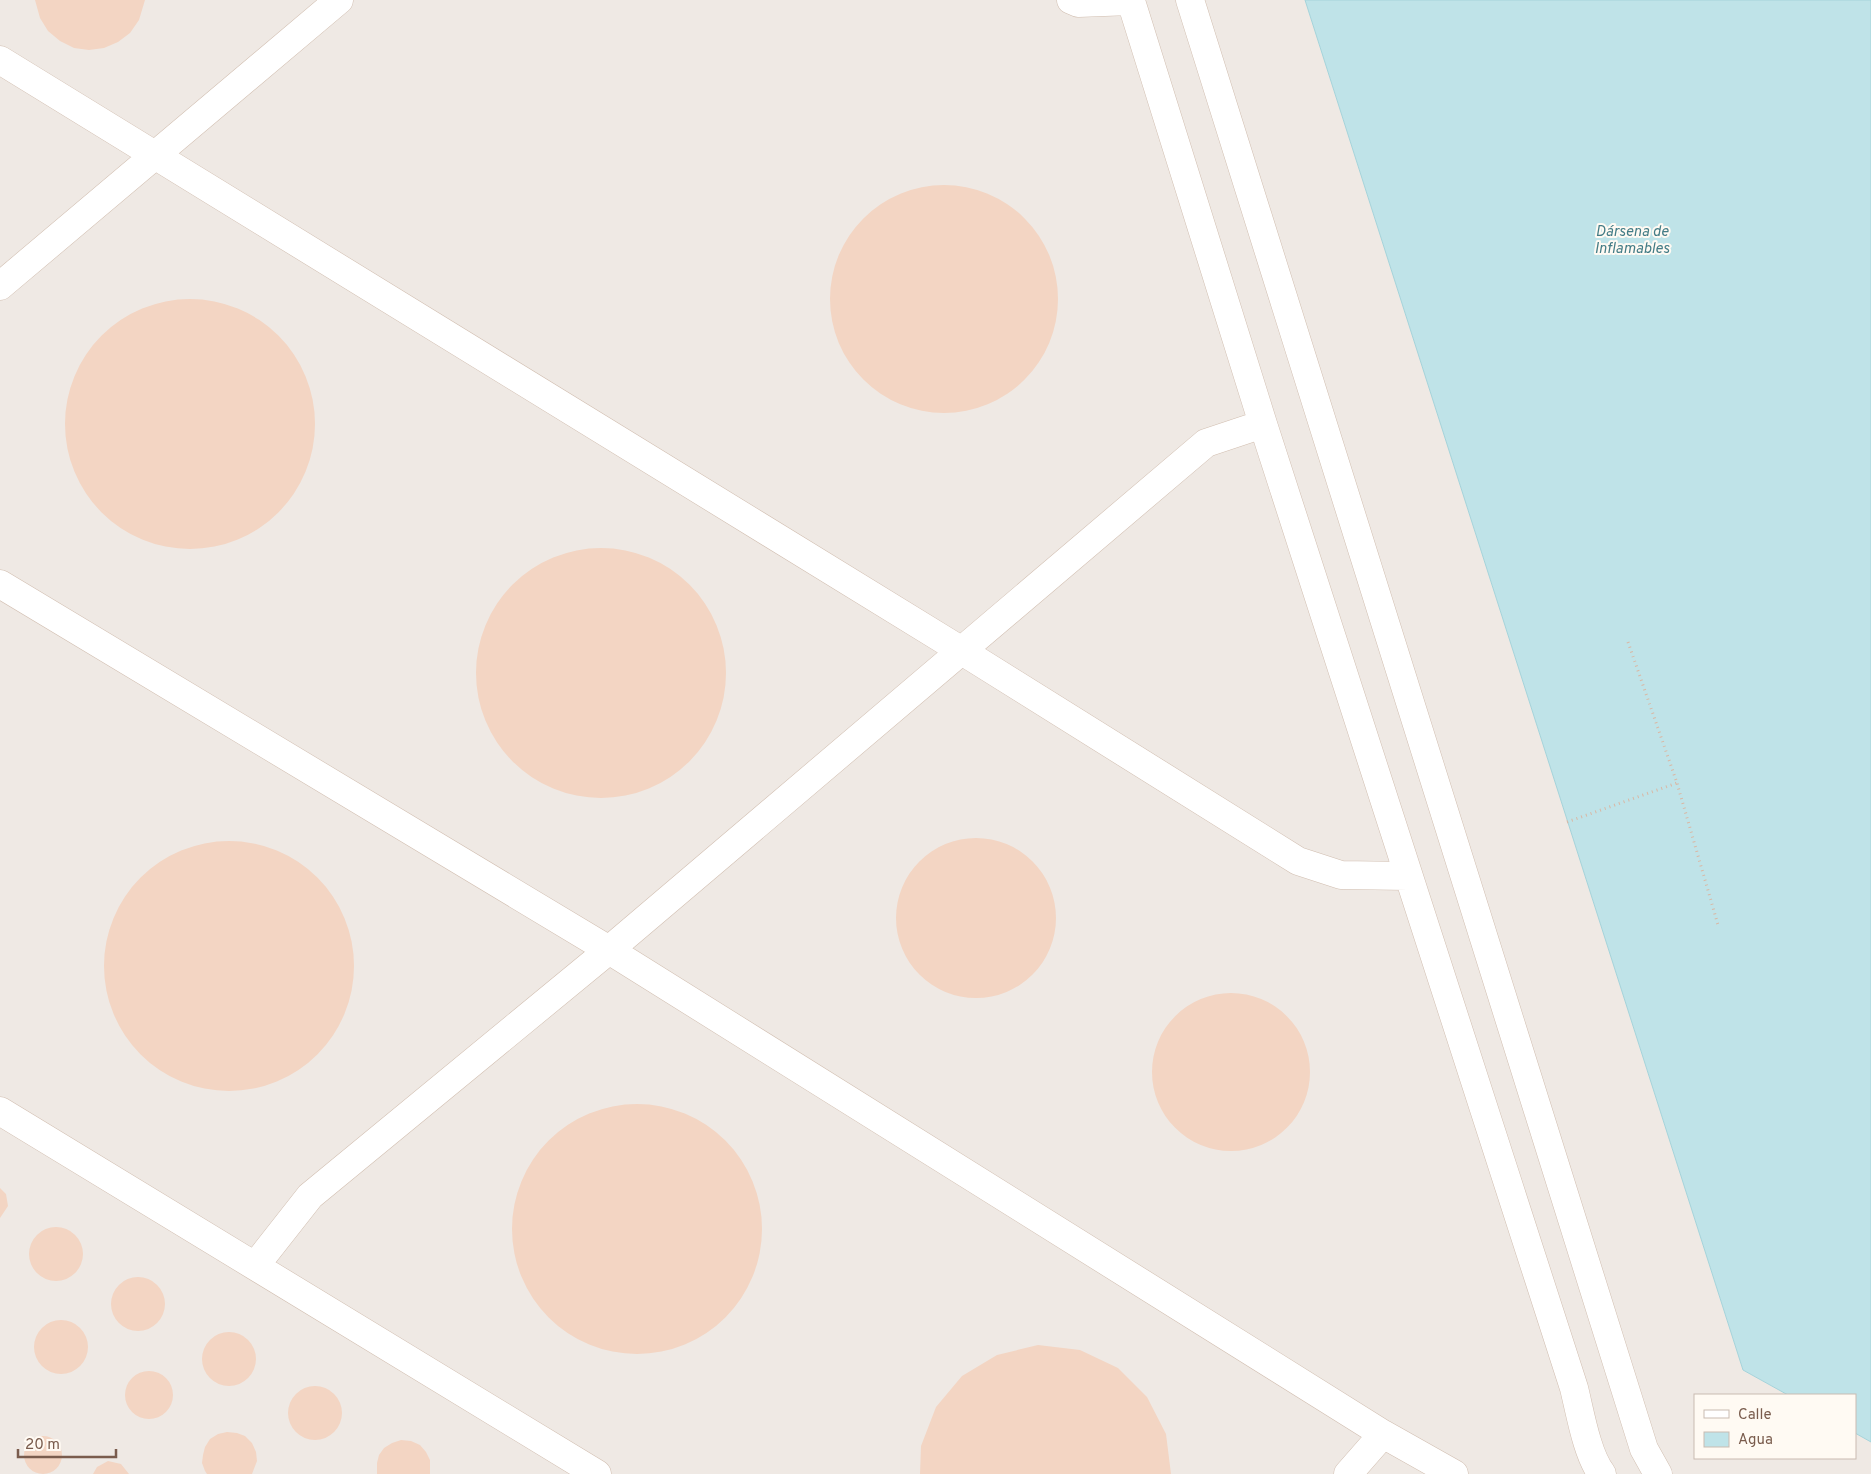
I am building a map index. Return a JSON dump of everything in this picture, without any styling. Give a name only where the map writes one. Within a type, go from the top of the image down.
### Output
[{"type":"lane","points":[[0,286],[339,0]]},
{"type":"lane","points":[[1071,0],[1078,2],[1131,0],[1263,424],[1574,1388],[1596,1472]]},
{"type":"lane","points":[[1190,0],[1644,1449],[1658,1474]]},
{"type":"lane","points":[[0,60],[962,651],[1298,861],[1341,875],[1408,876]]},
{"type":"lane","points":[[255,1266],[310,1196],[609,950],[1206,443],[1263,424]]},
{"type":"lane","points":[[0,584],[609,950],[1383,1434],[1454,1474]]},
{"type":"lane","points":[[0,1111],[597,1474]]},
{"type":"lane","points":[[1348,1474],[1383,1434]]},
{"type":"path","points":[[1628,642],[1677,784],[1718,925]]},
{"type":"path","points":[[1568,822],[1677,784]]},
{"type":"shaded area","points":[[0,0],[1305,0],[1743,1370],[1786,1394],[1694,1394],[1694,1459],[1856,1459],[1856,1434],[1871,1442],[1871,1474],[0,1474]]},
{"type":"water","name":"Dársena de Inflamables","points":[[1305,0],[1871,0],[1871,1442],[1856,1434],[1856,1394],[1786,1394],[1743,1370]]},
{"type":"building","points":[[35,0],[145,0],[139,20],[130,33],[118,42],[104,48],[89,50],[74,48],[60,41],[48,31],[40,18]]},
{"type":"building","points":[[944,185],[977,190],[998,199],[1016,211],[1032,227],[1044,245],[1053,266],[1058,299],[1053,332],[1044,353],[1032,371],[1016,387],[998,399],[977,408],[944,413],[911,408],[890,399],[872,387],[856,371],[844,353],[835,332],[830,299],[835,266],[844,245],[856,227],[872,211],[890,199],[911,190]]},
{"type":"building","points":[[190,299],[214,302],[238,309],[259,320],[278,336],[294,355],[305,376],[312,400],[315,424],[312,448],[305,472],[294,493],[278,512],[259,528],[238,539],[214,546],[190,549],[166,546],[142,539],[121,528],[102,512],[86,493],[75,472],[68,448],[65,424],[68,400],[75,376],[86,355],[102,336],[121,320],[142,309],[166,302]]},
{"type":"building","points":[[601,548],[637,553],[660,563],[680,576],[698,594],[711,614],[721,637],[726,673],[721,709],[711,732],[698,752],[680,770],[660,783],[637,793],[601,798],[565,793],[542,783],[522,770],[504,752],[491,732],[481,709],[476,673],[481,637],[491,614],[504,594],[522,576],[542,563],[565,553]]},
{"type":"building","points":[[984,838],[1014,847],[1033,861],[1043,873],[1050,887],[1055,902],[1055,934],[1050,949],[1043,963],[1033,975],[1021,985],[999,995],[984,998],[968,998],[953,995],[931,985],[909,963],[897,934],[896,910],[899,895],[909,873],[931,851],[960,839]]},
{"type":"building","points":[[229,841],[253,844],[277,851],[298,862],[317,878],[333,897],[344,918],[351,942],[354,966],[351,990],[344,1014],[333,1035],[317,1054],[298,1070],[277,1081],[253,1088],[229,1091],[205,1088],[181,1081],[160,1070],[141,1054],[125,1035],[114,1014],[107,990],[104,966],[107,942],[114,918],[125,897],[141,878],[160,862],[181,851],[205,844]]},
{"type":"building","points":[[1231,993],[1261,999],[1275,1006],[1287,1016],[1297,1028],[1304,1042],[1310,1072],[1304,1102],[1297,1116],[1287,1128],[1275,1138],[1261,1145],[1231,1151],[1201,1145],[1187,1138],[1175,1128],[1165,1116],[1158,1102],[1152,1072],[1158,1042],[1165,1028],[1175,1016],[1187,1006],[1201,999]]},
{"type":"building","points":[[637,1104],[673,1110],[696,1119],[716,1132],[734,1150],[752,1181],[759,1205],[762,1229],[756,1265],[747,1288],[734,1308],[716,1326],[685,1344],[661,1351],[637,1354],[601,1348],[578,1339],[558,1326],[540,1308],[522,1277],[515,1253],[512,1229],[518,1193],[527,1170],[540,1150],[558,1132],[589,1114],[613,1107]]},
{"type":"building","points":[[0,1188],[6,1194],[8,1206],[0,1218]]},
{"type":"building","points":[[51,1227],[61,1227],[75,1235],[81,1244],[83,1254],[81,1264],[75,1273],[61,1281],[51,1281],[41,1276],[34,1269],[29,1259],[29,1249],[34,1239],[41,1232]]},
{"type":"building","points":[[138,1277],[148,1279],[157,1285],[163,1294],[165,1304],[163,1314],[157,1323],[148,1329],[138,1331],[128,1329],[119,1323],[113,1314],[111,1304],[113,1294],[119,1285],[128,1279]]},
{"type":"building","points":[[61,1320],[71,1322],[80,1328],[86,1337],[88,1347],[86,1357],[80,1366],[71,1372],[61,1374],[51,1372],[42,1366],[36,1357],[34,1347],[36,1337],[42,1328],[51,1322]]},
{"type":"building","points":[[229,1332],[239,1334],[248,1340],[254,1349],[256,1359],[254,1369],[248,1378],[239,1384],[229,1386],[219,1384],[210,1378],[204,1369],[202,1359],[204,1349],[210,1340],[219,1334]]},
{"type":"building","points":[[1038,1345],[1080,1350],[1118,1368],[1147,1397],[1166,1434],[1171,1474],[920,1474],[921,1446],[936,1407],[962,1376],[997,1355]]},
{"type":"building","points":[[149,1371],[158,1373],[166,1378],[171,1386],[173,1395],[171,1404],[166,1412],[158,1417],[149,1419],[140,1417],[132,1412],[127,1404],[125,1395],[127,1386],[132,1378],[140,1373]]},
{"type":"building","points":[[315,1386],[325,1388],[334,1394],[340,1403],[342,1413],[340,1423],[334,1432],[325,1438],[315,1440],[305,1438],[296,1432],[290,1423],[288,1413],[290,1403],[296,1394],[305,1388]]},
{"type":"building","points":[[227,1432],[245,1436],[252,1443],[257,1461],[252,1474],[207,1474],[205,1471],[202,1463],[205,1447],[210,1439],[218,1434]]},
{"type":"building","points":[[43,1436],[56,1442],[62,1455],[56,1468],[43,1474],[30,1468],[24,1455],[30,1442]]},
{"type":"building","points":[[401,1440],[411,1441],[420,1445],[426,1452],[430,1460],[430,1474],[377,1474],[379,1455],[384,1448]]},
{"type":"building","points":[[108,1461],[121,1464],[129,1474],[93,1474],[97,1467]]}]
